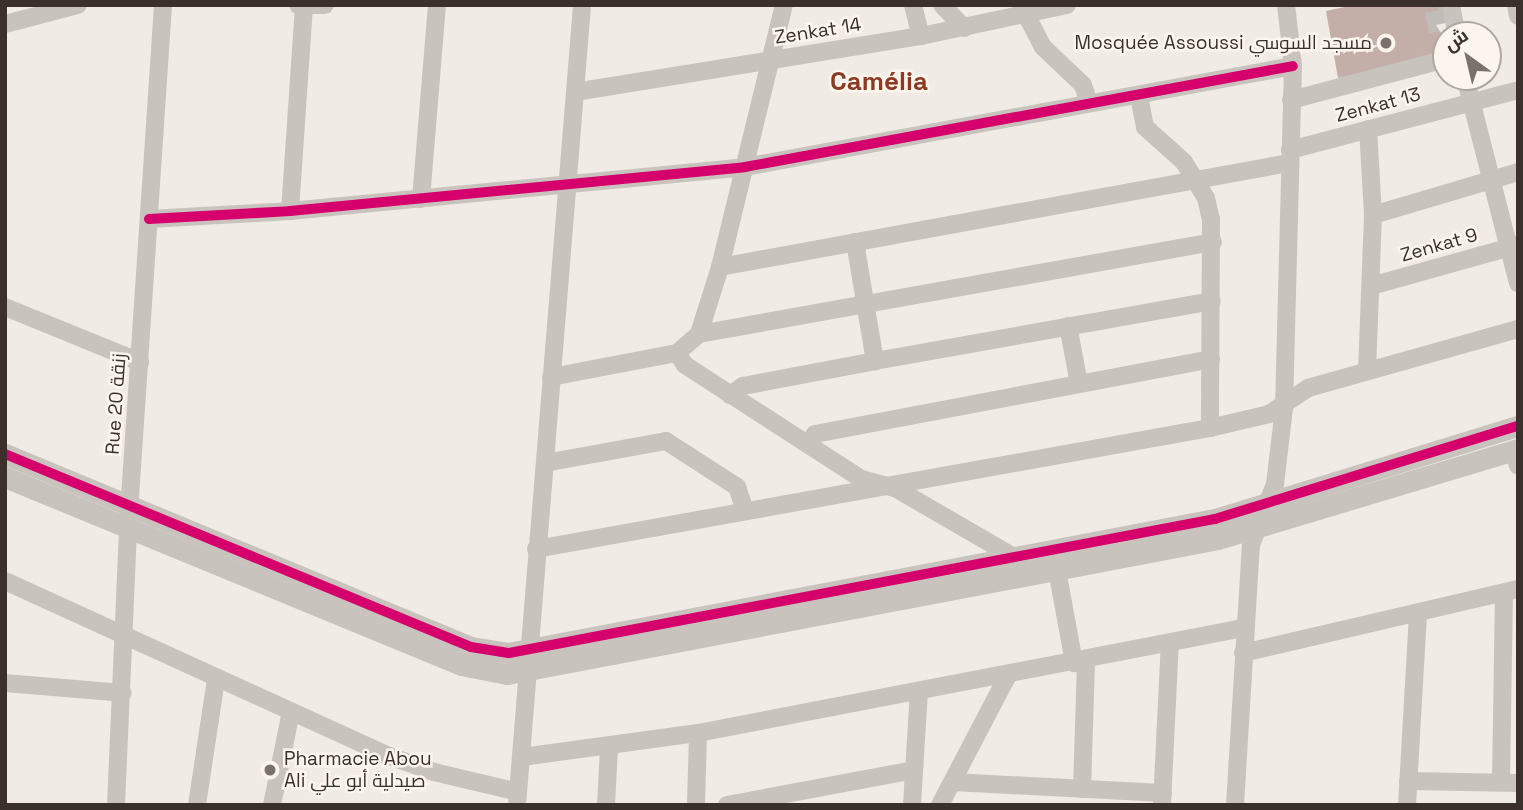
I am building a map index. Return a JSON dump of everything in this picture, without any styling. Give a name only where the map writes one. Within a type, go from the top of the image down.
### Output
[{"type":"street","points":[[5,24],[78,5]]},
{"type":"street","name":"Rue 20 زنقة","points":[[116,805],[123,693],[128,527],[163,5]]},
{"type":"street","points":[[298,5],[323,6]]},
{"type":"street","points":[[421,199],[437,5]]},
{"type":"street","points":[[5,581],[291,712],[434,772],[517,799],[582,5]]},
{"type":"street","points":[[699,334],[746,167],[768,61],[784,5]]},
{"type":"street","points":[[913,5],[921,36]]},
{"type":"street","points":[[942,5],[964,28]]},
{"type":"street","name":"Zenkat 14","points":[[575,92],[921,36],[964,28],[1024,10],[1067,5]]},
{"type":"street","points":[[1235,805],[1251,545],[1275,484],[1284,408],[1293,66],[1286,5]]},
{"type":"street","points":[[1516,5],[1518,16]]},
{"type":"street","points":[[290,211],[304,6]]},
{"type":"street","points":[[1024,10],[1043,47],[1083,85],[1089,103]]},
{"type":"street","points":[[1291,100],[1432,63]]},
{"type":"street","points":[[149,219],[290,211],[566,182],[746,167],[1293,66]]},
{"type":"street","name":"Zenkat 13","points":[[720,267],[1197,181],[1289,157],[1368,129],[1518,90]]},
{"type":"street","points":[[1467,91],[1489,180],[1513,246],[1518,283]]},
{"type":"street","points":[[1139,96],[1145,127],[1184,162],[1197,181],[1211,219],[1213,242],[1210,428]]},
{"type":"street","points":[[1367,371],[1373,215],[1368,129]]},
{"type":"street","points":[[1373,215],[1518,172]]},
{"type":"street","points":[[855,242],[875,361]]},
{"type":"street","points":[[551,377],[677,353],[699,334],[1213,242]]},
{"type":"street","name":"Zenkat 9","points":[[1371,286],[1513,246]]},
{"type":"street","points":[[730,395],[743,386],[1212,301]]},
{"type":"street","points":[[5,307],[140,362]]},
{"type":"street","points":[[1068,326],[1079,383]]},
{"type":"street","points":[[537,549],[745,510],[895,488],[1210,428],[1284,408],[1308,388],[1518,329]]},
{"type":"street","points":[[677,353],[685,365],[861,479],[895,488],[1014,557],[1018,579]]},
{"type":"street","points":[[808,444],[815,434],[1211,359]]},
{"type":"street","points":[[5,454],[471,647],[509,653],[1215,519],[1518,426]]},
{"type":"street","points":[[545,463],[666,441],[737,487],[745,510]]},
{"type":"street","points":[[5,477],[461,664],[507,674],[1058,572],[1218,539],[1516,455]]},
{"type":"street","points":[[1054,549],[1080,661],[1082,789]]},
{"type":"street","points":[[1243,653],[1511,591],[1509,783],[1408,781]]},
{"type":"street","points":[[1407,805],[1418,612]]},
{"type":"street","points":[[522,757],[698,733],[1244,628]]},
{"type":"street","points":[[953,782],[1082,789],[1163,799],[1170,643]]},
{"type":"street","points":[[941,804],[1008,675]]},
{"type":"street","points":[[197,805],[216,679]]},
{"type":"street","points":[[5,682],[123,693]]},
{"type":"street","points":[[912,805],[919,691]]},
{"type":"street","points":[[272,805],[291,712]]},
{"type":"street","points":[[696,805],[698,733]]},
{"type":"street","points":[[606,805],[609,747]]},
{"type":"street","points":[[727,805],[762,802],[914,770]]},
{"type":"street","points":[[831,805],[832,786]]},
{"type":"building","name":"Mosquée Assoussi مسجد السوسي","points":[[1354,5],[1438,5],[1439,10],[1425,13],[1429,34],[1432,33],[1432,54],[1338,78],[1326,11]]},
{"type":"cycle path","points":[[149,219],[290,211],[745,167],[1293,66]]},
{"type":"cycle path","points":[[5,454],[471,647],[509,653],[1215,519],[1518,426]]},
{"type":"place","name":"Mosquée Assoussi مسجد السوسي","points":[[1386,43]]},
{"type":"place","name":"Pharmacie Abou Ali صيدلية أبو علي","points":[[270,770]]},
{"type":"district","name":"Camélia","points":[[879,82]]}]
